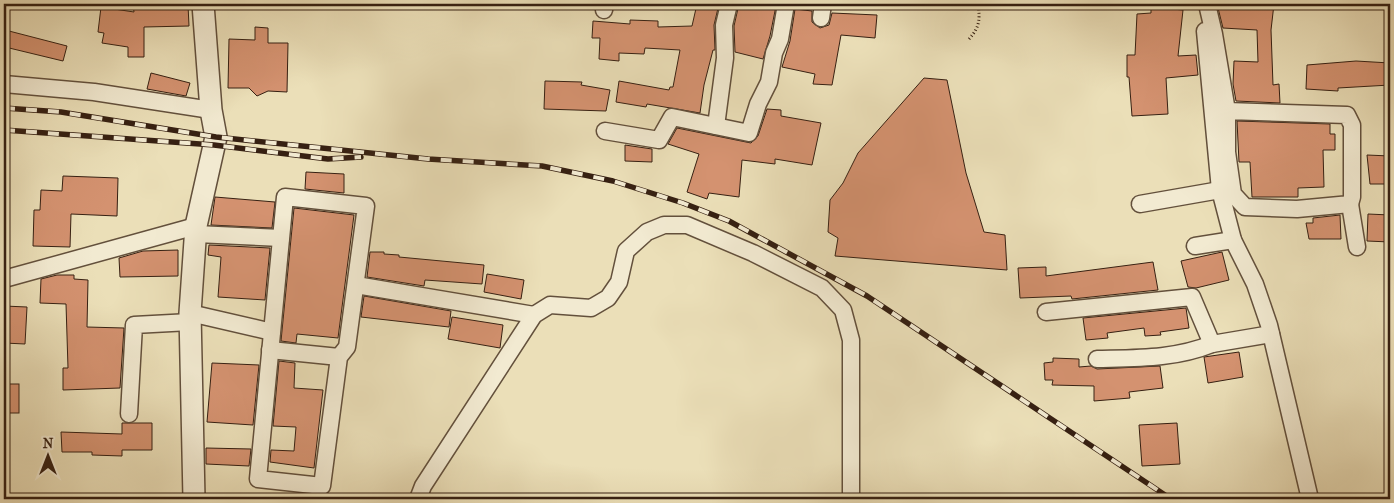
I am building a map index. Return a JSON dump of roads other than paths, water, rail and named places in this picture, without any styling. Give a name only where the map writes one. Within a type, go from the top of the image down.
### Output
[{"type":"street","points":[[194,499],[190,318],[196,230],[216,137],[210,110],[203,4]]},
{"type":"street","points":[[716,126],[725,58],[724,25],[729,4]]},
{"type":"street","points":[[605,131],[659,140],[672,117],[749,133],[758,104],[769,82],[774,53],[780,39],[786,4]]},
{"type":"street","points":[[1206,4],[1214,34],[1227,111],[1227,152],[1232,194],[1245,207],[1297,209],[1350,204]]},
{"type":"street","points":[[1206,4],[1207,65],[1220,190],[1233,240],[1255,284],[1271,334],[1310,499]]},
{"type":"street","points":[[4,84],[94,92],[210,110]]},
{"type":"street","points":[[1227,111],[1347,115],[1352,125],[1350,204],[1357,247]]},
{"type":"street","points":[[1140,204],[1220,190]]},
{"type":"street","points":[[285,197],[366,206],[356,285],[348,347],[339,358],[322,486],[258,479],[285,197]]},
{"type":"street","points":[[418,499],[423,486],[534,315],[550,305],[591,308],[608,298],[619,282],[626,251],[648,232],[664,225],[687,225],[753,253],[822,288],[843,310],[851,340],[851,499]]},
{"type":"street","points":[[4,279],[196,230],[281,238]]},
{"type":"street","points":[[1195,246],[1233,240]]},
{"type":"street","points":[[356,285],[534,315]]},
{"type":"street","points":[[1046,312],[1192,297],[1212,344]]},
{"type":"street","points":[[129,414],[134,326],[190,318],[272,332]]},
{"type":"street","points":[[1097,359],[1167,356],[1190,352],[1212,344],[1271,334]]},
{"type":"street","points":[[270,350],[339,358]]},
{"type":"railway","points":[[4,108],[61,112],[216,137],[428,159],[542,166],[613,181],[683,203],[729,221],[867,296],[1171,499]]},
{"type":"railway","points":[[4,130],[214,145],[328,159],[361,157]]}]
